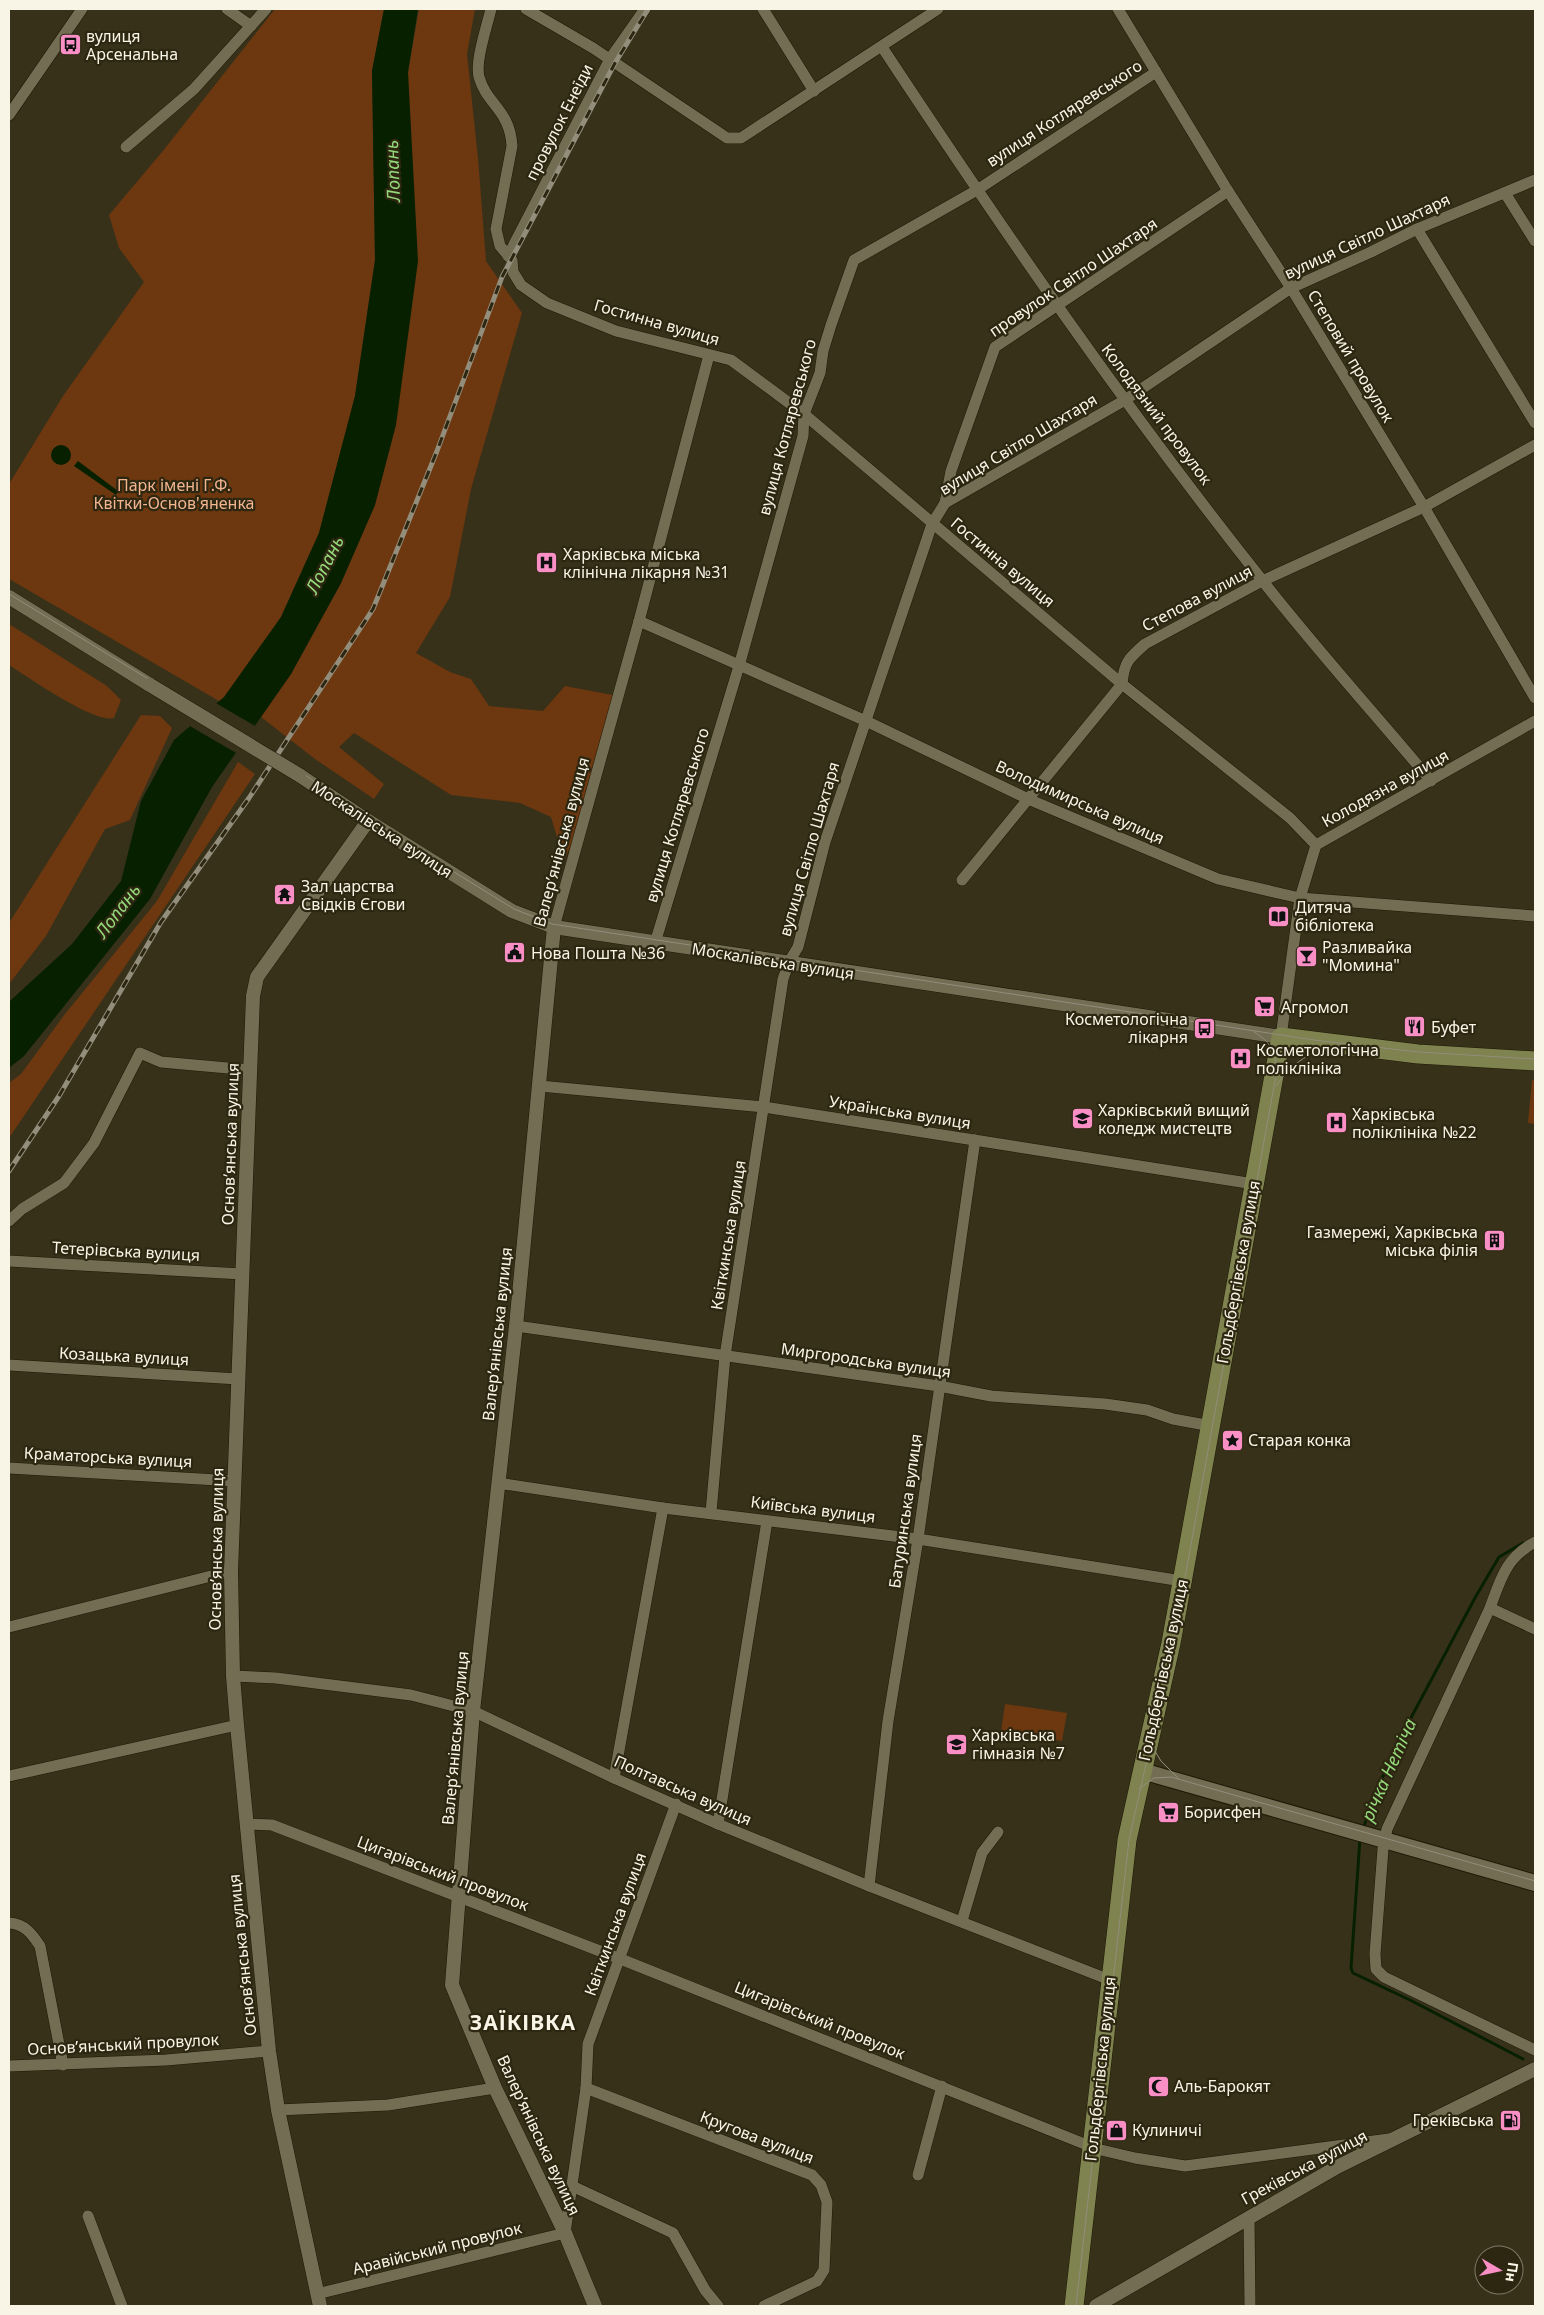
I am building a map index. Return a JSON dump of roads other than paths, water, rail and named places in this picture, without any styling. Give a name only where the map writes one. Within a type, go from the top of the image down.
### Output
[{"type":"main road","name":"Москалівська вулиця","points":[[1281,1037],[1418,1054],[1535,1061]]},
{"type":"main road","name":"Гольдбергівська вулиця","points":[[1074,2306],[1127,1840],[1170,1644],[1281,1037]]},
{"type":"main road","points":[[1142,1771],[1535,1883]]},
{"type":"street","points":[[9,115],[82,9]]},
{"type":"street","points":[[227,9],[250,26]]},
{"type":"street","points":[[126,147],[194,89],[266,9]]},
{"type":"street","name":"Гостинна вулиця","points":[[491,9],[478,66],[479,76],[483,86],[507,121],[511,132],[512,146],[496,229],[500,246],[512,260],[513,272],[521,285],[547,303],[616,331],[731,360],[739,365],[753,378],[804,414],[1122,684],[1290,818],[1316,844]]},
{"type":"street","points":[[526,9],[610,59],[727,138],[741,138],[938,9]]},
{"type":"street","name":"провулок Енеїди","points":[[507,254],[610,59],[645,9]]},
{"type":"street","points":[[763,9],[814,91]]},
{"type":"street","name":"Степовий провулок","points":[[1118,9],[1228,191],[1291,288],[1424,507],[1535,698]]},
{"type":"street","name":"Колодязний провулок","points":[[882,47],[1057,307],[1124,400],[1262,581],[1431,781]]},
{"type":"street","name":"вулиця Котляревського","points":[[655,943],[739,666],[804,436],[804,414],[820,374],[823,351],[831,324],[854,260],[977,190],[1156,72]]},
{"type":"street","name":"вулиця Світло Шахтаря","points":[[788,964],[798,947],[806,924],[825,842],[932,524],[945,503],[1124,400],[1291,288],[1371,252],[1417,228],[1535,180]]},
{"type":"street","name":"провулок Світло Шахтаря","points":[[945,503],[951,472],[995,348],[1228,191]]},
{"type":"street","points":[[1505,193],[1535,240]]},
{"type":"street","points":[[1417,228],[1535,423]]},
{"type":"street","name":"Валер’янівська вулиця","points":[[595,2306],[565,2233],[495,2088],[452,1985],[474,1711],[516,1326],[554,927],[639,621],[709,355]]},
{"type":"street","name":"Степова вулиця","points":[[962,880],[1122,684],[1123,668],[1129,657],[1145,644],[1262,581],[1424,507],[1535,445]]},
{"type":"street","name":"Москалівська вулиця","points":[[9,597],[299,776],[516,914],[554,927],[788,964],[1281,1037]]},
{"type":"street","name":"Володимирська вулиця","points":[[639,621],[866,721],[1028,799],[1218,879],[1300,898],[1535,916]]},
{"type":"street","name":"Колодязна вулиця","points":[[1281,1037],[1300,898],[1316,844],[1535,721]]},
{"type":"street","name":"Основ’янська вулиця","points":[[319,2300],[278,2110],[268,2051],[233,1676],[231,1571],[253,996],[257,977],[368,821]]},
{"type":"street","name":"Квіткинська вулиця","points":[[711,1512],[725,1356],[783,979],[788,964]]},
{"type":"street","points":[[9,1221],[22,1209],[64,1183],[94,1143],[140,1053],[161,1062],[250,1070]]},
{"type":"street","name":"Українська вулиця","points":[[540,1086],[764,1107],[1254,1184]]},
{"type":"street","name":"Батуринська вулиця","points":[[869,1886],[888,1722],[918,1539],[975,1140]]},
{"type":"street","name":"Тетерівська вулиця","points":[[9,1261],[242,1274]]},
{"type":"street","name":"Миргородська вулиця","points":[[516,1326],[939,1386],[991,1396],[1130,1407],[1173,1419],[1211,1426]]},
{"type":"street","name":"Козацька вулиця","points":[[9,1366],[238,1378]]},
{"type":"street","name":"Краматорська вулиця","points":[[9,1468],[235,1480]]},
{"type":"street","name":"Київська вулиця","points":[[498,1483],[663,1508],[711,1512],[918,1539],[1182,1581]]},
{"type":"street","points":[[614,1778],[663,1508]]},
{"type":"street","points":[[718,1824],[767,1520]]},
{"type":"street","points":[[1535,1542],[1520,1550],[1502,1576],[1490,1608],[1387,1829],[1375,1954],[1376,1969],[1384,1977],[1535,2050]]},
{"type":"street","points":[[9,1627],[231,1571]]},
{"type":"street","points":[[1490,1608],[1535,1629]]},
{"type":"street","name":"Полтавська вулиця","points":[[233,1676],[276,1678],[411,1695],[474,1711],[614,1778],[718,1824],[869,1886],[1110,1980]]},
{"type":"street","points":[[9,1776],[237,1725]]},
{"type":"street","name":"Квіткинська вулиця","points":[[565,2233],[586,2088],[588,2044],[676,1804]]},
{"type":"street","name":"Цигарівський провулок","points":[[246,1824],[272,1825],[618,1958],[1091,2147],[1135,2158],[1185,2166],[1396,2138]]},
{"type":"street","points":[[962,1921],[982,1853],[998,1832]]},
{"type":"street","points":[[9,1923],[19,1925],[30,1931],[40,1946],[63,2065]]},
{"type":"street","name":"Основ’янський провулок","points":[[9,2066],[63,2065],[268,2051]]},
{"type":"street","name":"Греківська вулиця","points":[[1096,2306],[1337,2167],[1535,2069]]},
{"type":"street","points":[[918,2175],[942,2086]]},
{"type":"street","points":[[278,2110],[388,2105],[495,2088]]},
{"type":"street","name":"Кругова вулиця","points":[[586,2088],[812,2175],[821,2185],[827,2202],[824,2270],[817,2281],[764,2306]]},
{"type":"street","points":[[572,2186],[673,2233],[704,2290],[718,2306]]},
{"type":"street","points":[[88,2216],[122,2306]]},
{"type":"street","points":[[1249,2217],[1250,2306]]},
{"type":"street","name":"Аравійський провулок","points":[[319,2300],[565,2233]]},
{"type":"water","name":"Лопань","points":[[384,9],[418,9],[408,72],[418,261],[396,425],[375,505],[341,583],[291,674],[212,787],[150,899],[24,1056],[9,1068],[9,1002],[72,944],[121,881],[141,801],[174,740],[224,697],[281,617],[319,533],[355,396],[375,260],[372,71]]},
{"type":"water","points":[[57,445],[65,445],[71,451],[71,459],[65,465],[57,465],[51,459],[51,451]]},
{"type":"water","points":[[78,461],[118,491],[116,495],[74,466]]},
{"type":"waterway","name":"річка Нетіча","points":[[1363,1830],[1371,1804],[1397,1744],[1476,1596],[1499,1557],[1523,1543]]},
{"type":"waterway","name":"річка Нетіча","points":[[1360,1838],[1351,1968],[1353,1973],[1412,2001],[1523,2059]]},
{"type":"tram line","points":[[9,594],[301,772],[368,819],[514,909],[552,924],[1314,1040],[1418,1052],[1535,1059]]},
{"type":"tram line","points":[[1076,2306],[1129,1840],[1173,1644],[1276,1075],[1276,1062],[1272,1050],[1265,1040],[1254,1032]]},
{"type":"tram line","points":[[1276,1086],[1289,1070],[1304,1058],[1321,1050],[1340,1045]]},
{"type":"tram line","points":[[1150,1743],[1161,1761],[1179,1779]]},
{"type":"tram line","points":[[1139,1789],[1154,1778],[1171,1777],[1535,1881]]},
{"type":"railway","points":[[9,1171],[59,1096],[161,922],[249,798],[373,609],[437,451],[502,277],[615,63],[648,9]]},
{"type":"place","name":"вулиця Арсенальна","points":[[70,45]]},
{"type":"place","name":"Харківська міська клінічна лікарня №31","points":[[547,563]]},
{"type":"place","name":"Зал царства Свідків Єгови","points":[[285,895]]},
{"type":"place","name":"Дитяча бібліотека","points":[[1279,916]]},
{"type":"place","name":"Нова Пошта №36","points":[[515,953]]},
{"type":"place","name":"Разливайка \"Момина\"","points":[[1306,956]]},
{"type":"place","name":"Агромол","points":[[1265,1007]]},
{"type":"place","name":"Буфет","points":[[1415,1027]]},
{"type":"place","name":"Косметологічна лікарня","points":[[1204,1028]]},
{"type":"place","name":"Косметологічна поліклініка","points":[[1240,1059]]},
{"type":"place","name":"Харківський вищий коледж мистецтв","points":[[1082,1119]]},
{"type":"place","name":"Харківська поліклініка №22","points":[[1336,1123]]},
{"type":"place","name":"Газмережі, Харківська міська філія","points":[[1494,1241]]},
{"type":"place","name":"Старая конка","points":[[1232,1440]]},
{"type":"place","name":"Харківська гімназія №7","points":[[956,1744]]},
{"type":"place","name":"Борисфен","points":[[1168,1812]]},
{"type":"place","name":"Аль-Барокят","points":[[1158,2086]]},
{"type":"place","name":"Греківська","points":[[1510,2120]]},
{"type":"place","name":"Кулиничі","points":[[1116,2130]]},
{"type":"district","name":"ЗАЇКІВКА","points":[[523,2023]]},
{"type":"park label","name":"Парк імені Г.Ф. Квітки-Основ'яненка","points":[[174,494]]}]
